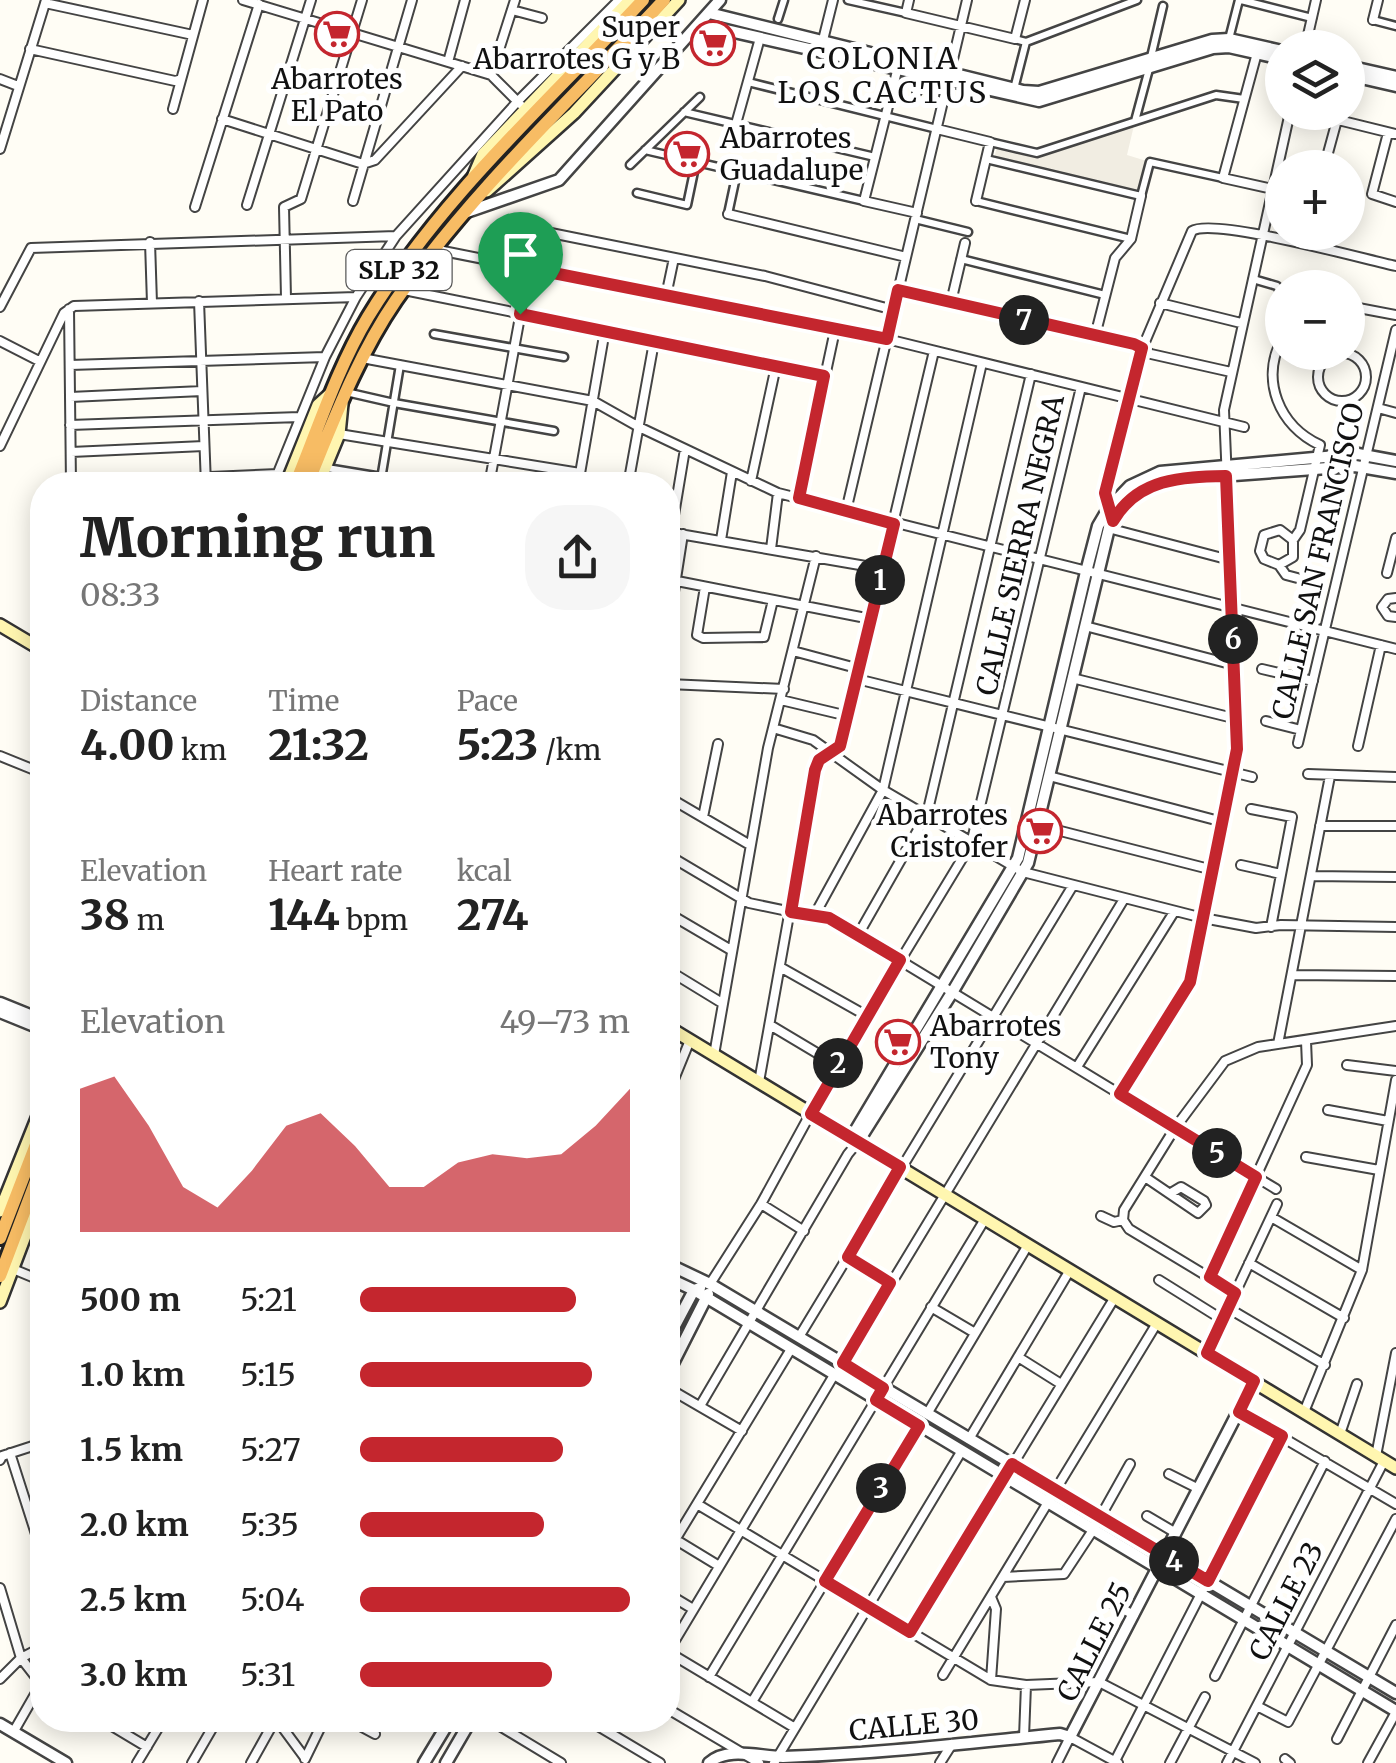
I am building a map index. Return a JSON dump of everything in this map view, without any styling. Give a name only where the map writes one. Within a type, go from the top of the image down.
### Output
[{"type":"highway","name":"SLP 32","points":[[340,394],[366,321],[392,279],[473,178],[643,0]]},
{"type":"highway","name":"SLP 32","points":[[301,472],[340,394],[433,250],[664,0]]},
{"type":"highway","points":[[592,55],[599,33]]},
{"type":"highway","name":"SLP 32","points":[[312,472],[332,409]]},
{"type":"highway","points":[[0,1238],[30,1161]]},
{"type":"highway","points":[[6,1272],[30,1201]]},
{"type":"main road","points":[[473,178],[483,154],[521,104],[599,33],[627,0]]},
{"type":"main road","points":[[483,193],[498,184],[574,112],[679,0]]},
{"type":"main road","points":[[286,472],[318,404],[340,394],[338,434],[323,472]]},
{"type":"main road","points":[[0,624],[30,643]]},
{"type":"main road","points":[[680,1034],[1385,1461]]},
{"type":"main road","points":[[0,1211],[30,1136]]},
{"type":"main road","points":[[0,1302],[6,1272],[30,1219]]},
{"type":"street","points":[[173,109],[203,0]]},
{"type":"street","points":[[243,0],[491,75],[521,104]]},
{"type":"street","points":[[248,205],[311,0]]},
{"type":"street","points":[[286,298],[284,207],[301,199],[362,0]]},
{"type":"street","points":[[353,201],[412,0]]},
{"type":"street","points":[[448,62],[465,0]]},
{"type":"street","points":[[284,472],[300,417],[325,357],[356,298],[396,236],[616,3],[627,0]]},
{"type":"street","points":[[464,213],[559,180],[720,0]]},
{"type":"street","points":[[778,19],[784,0]]},
{"type":"street","points":[[822,47],[833,0]]},
{"type":"street","points":[[848,0],[1026,42],[1138,0]]},
{"type":"street","points":[[906,14],[909,0]]},
{"type":"street","points":[[846,511],[967,0]]},
{"type":"street","points":[[1015,39],[1024,0]]},
{"type":"street","points":[[1230,39],[1240,0],[1312,18]]},
{"type":"street","points":[[1309,30],[1316,0]]},
{"type":"street","points":[[1378,0],[1373,20],[1396,26]]},
{"type":"street","points":[[0,149],[46,2],[194,35]]},
{"type":"street","points":[[195,207],[259,2]]},
{"type":"street","points":[[491,75],[513,5],[542,18]]},
{"type":"street","points":[[1135,121],[1163,6]]},
{"type":"street","points":[[709,13],[920,76],[1039,92],[1212,48],[1265,55]]},
{"type":"street","points":[[699,24],[822,47],[1039,101],[1120,72]]},
{"type":"street","points":[[736,124],[760,38]]},
{"type":"street","points":[[1150,63],[1212,40],[1230,39],[1265,47]]},
{"type":"street","points":[[1014,89],[1026,42]]},
{"type":"street","points":[[30,50],[180,79]]},
{"type":"street","points":[[1223,178],[1256,53]]},
{"type":"street","points":[[222,119],[363,164],[375,160],[462,66]]},
{"type":"street","points":[[864,201],[896,70]]},
{"type":"street","points":[[1365,70],[1396,78]]},
{"type":"street","points":[[917,92],[920,76]]},
{"type":"street","points":[[0,79],[18,86]]},
{"type":"street","points":[[1365,79],[1396,86]]},
{"type":"street","points":[[748,82],[1037,152],[1216,95],[1244,99]]},
{"type":"street","points":[[630,165],[700,97]]},
{"type":"street","points":[[684,112],[875,157]]},
{"type":"street","points":[[1365,127],[1392,133],[1372,194],[1396,202]]},
{"type":"street","points":[[990,142],[976,202],[1132,239]]},
{"type":"street","points":[[646,150],[864,201],[968,232]]},
{"type":"street","points":[[986,159],[1141,196]]},
{"type":"street","points":[[637,192],[687,204],[696,162]]},
{"type":"street","points":[[1095,336],[1115,258],[1132,239],[1150,162],[1265,187]]},
{"type":"street","points":[[738,172],[728,214],[906,257]]},
{"type":"street","points":[[1120,1094],[1187,988],[1233,772],[1238,740],[1224,422],[1241,323],[1265,224]]},
{"type":"street","points":[[1018,870],[1107,525],[1105,493],[1142,348],[1192,231],[1196,228],[1261,235],[1396,266]]},
{"type":"street","points":[[492,472],[536,230],[765,276],[894,310]]},
{"type":"street","points":[[0,307],[31,248],[396,236]]},
{"type":"street","points":[[150,242],[152,303]]},
{"type":"street","points":[[950,302],[965,243]]},
{"type":"street","points":[[433,250],[887,339],[1244,427]]},
{"type":"street","points":[[666,296],[674,258]]},
{"type":"street","points":[[961,259],[1106,296]]},
{"type":"street","points":[[1251,279],[1265,283]]},
{"type":"street","points":[[404,290],[824,376]]},
{"type":"street","points":[[898,290],[1231,372]]},
{"type":"street","points":[[68,309],[356,298]]},
{"type":"street","points":[[198,302],[205,472]]},
{"type":"street","points":[[1160,302],[1241,323]]},
{"type":"street","points":[[0,446],[68,309]]},
{"type":"street","points":[[68,309],[72,472]]},
{"type":"street","points":[[1365,309],[1396,315]]},
{"type":"street","points":[[580,472],[605,330]]},
{"type":"street","points":[[799,498],[835,330]]},
{"type":"street","name":"CALLE SAN FRANCISCO","points":[[1298,743],[1396,330]]},
{"type":"street","points":[[434,334],[564,358]]},
{"type":"street","points":[[0,340],[39,361]]},
{"type":"street","points":[[630,472],[654,342]]},
{"type":"street","points":[[759,1082],[815,770],[819,760],[840,746],[934,351]]},
{"type":"street","points":[[1347,353],[1362,363],[1366,382],[1356,397],[1338,400],[1322,390],[1318,372],[1329,356],[1347,353]]},
{"type":"street","points":[[70,364],[325,357]]},
{"type":"street","points":[[362,358],[593,401],[778,494],[1396,649]]},
{"type":"street","points":[[814,916],[883,790],[982,362]]},
{"type":"street","points":[[383,472],[400,365]]},
{"type":"street","points":[[752,481],[776,366]]},
{"type":"street","points":[[1273,370],[1279,405],[1299,433],[1320,445],[1396,473]]},
{"type":"street","points":[[858,935],[927,814],[1032,374]]},
{"type":"street","points":[[1366,382],[1383,385]]},
{"type":"street","name":"CALLE SIERRA NEGRA","points":[[971,844],[1081,387]]},
{"type":"street","points":[[70,397],[202,391]]},
{"type":"street","points":[[340,394],[554,431]]},
{"type":"street","points":[[1378,408],[1396,412]]},
{"type":"street","points":[[70,424],[300,417]]},
{"type":"street","points":[[338,434],[574,472]]},
{"type":"street","points":[[1279,566],[1293,556],[1320,445]]},
{"type":"street","points":[[71,452],[204,446]]},
{"type":"street","points":[[680,478],[686,449]]},
{"type":"street","points":[[1107,525],[1125,504],[1153,484],[1350,455]]},
{"type":"street","points":[[1108,509],[1130,486],[1160,472],[1314,470],[1365,460],[1396,461]]},
{"type":"street","points":[[325,468],[342,472]]},
{"type":"street","points":[[721,540],[732,472]]},
{"type":"street","points":[[771,549],[778,494]]},
{"type":"street","points":[[1107,525],[1230,560]]},
{"type":"street","points":[[1294,540],[1280,530],[1264,535],[1260,551],[1264,559],[1279,566],[1286,575],[1320,584]]},
{"type":"street","points":[[680,534],[883,569]]},
{"type":"street","points":[[680,558],[683,534]]},
{"type":"street","points":[[1387,574],[1396,538]]},
{"type":"street","points":[[714,1055],[773,728],[816,556]]},
{"type":"street","points":[[700,1406],[854,1140],[1018,870],[1037,825],[1049,776],[1054,727],[1085,626],[1092,574]]},
{"type":"street","points":[[680,582],[871,618]]},
{"type":"street","points":[[705,587],[697,635],[703,638],[764,637],[773,600]]},
{"type":"street","points":[[1396,598],[1388,599],[1382,607],[1388,616],[1396,617]]},
{"type":"street","points":[[1085,626],[1234,664]]},
{"type":"street","points":[[1358,746],[1381,645]]},
{"type":"street","points":[[793,651],[906,692],[1252,777]]},
{"type":"street","points":[[1262,669],[1313,682]]},
{"type":"street","points":[[1072,678],[1237,719]]},
{"type":"street","points":[[680,685],[784,689]]},
{"type":"street","points":[[781,700],[848,716]]},
{"type":"street","points":[[1266,721],[1302,730]]},
{"type":"street","points":[[773,728],[806,736],[883,790],[1018,870],[1174,912],[1256,928],[1396,926]]},
{"type":"street","points":[[703,817],[718,744]]},
{"type":"street","points":[[0,756],[30,768]]},
{"type":"street","points":[[1308,774],[1396,778]]},
{"type":"street","points":[[1049,776],[1222,822]]},
{"type":"street","points":[[1278,1044],[1330,776]]},
{"type":"street","points":[[680,805],[750,845]]},
{"type":"street","points":[[1251,809],[1292,817],[1272,927]]},
{"type":"street","points":[[1037,825],[1212,870]]},
{"type":"street","points":[[1320,826],[1396,826]]},
{"type":"street","points":[[680,1351],[707,1298],[710,1284],[761,1204],[837,1065],[971,844]]},
{"type":"street","points":[[680,861],[741,899],[829,918],[1276,1189]]},
{"type":"street","points":[[1242,865],[1281,874]]},
{"type":"street","points":[[1311,876],[1396,877]]},
{"type":"street","points":[[799,1337],[1072,886]]},
{"type":"street","points":[[843,1363],[1124,899]]},
{"type":"street","points":[[1077,1067],[1174,912]]},
{"type":"street","points":[[680,919],[732,950]]},
{"type":"street","points":[[780,967],[867,1016]]},
{"type":"street","points":[[1292,976],[1396,976]]},
{"type":"street","points":[[680,977],[722,1003]]},
{"type":"street","points":[[0,1004],[30,1015]]},
{"type":"street","points":[[0,1012],[30,1025]]},
{"type":"street","points":[[770,1026],[837,1065]]},
{"type":"street","points":[[1235,1293],[1129,1229],[1123,1220],[1124,1210],[1175,1128],[1225,1061],[1237,1053],[1278,1044],[1396,1026]]},
{"type":"street","points":[[680,1065],[690,1040]]},
{"type":"street","points":[[1210,1277],[1307,1065],[1306,1040]]},
{"type":"street","points":[[1347,1065],[1396,1072]]},
{"type":"street","points":[[1304,1412],[1362,1270],[1396,1080]]},
{"type":"street","points":[[1328,1110],[1388,1121]]},
{"type":"street","points":[[1306,1157],[1379,1170]]},
{"type":"street","points":[[1145,1177],[1171,1194]]},
{"type":"street","points":[[761,1204],[804,1230]]},
{"type":"street","points":[[1207,1353],[1277,1204]]},
{"type":"street","points":[[1101,1216],[1114,1222],[1123,1220]]},
{"type":"street","points":[[1271,1217],[1362,1270]]},
{"type":"street","points":[[710,1677],[985,1219]]},
{"type":"street","points":[[927,1414],[1028,1244]]},
{"type":"street","points":[[848,1257],[890,1283]]},
{"type":"street","points":[[1249,1263],[1344,1318]]},
{"type":"street","points":[[680,1270],[1396,1693]]},
{"type":"street","points":[[969,1439],[1070,1270]]},
{"type":"street","points":[[1159,1280],[1223,1320]]},
{"type":"street","points":[[680,1284],[1396,1712],[1368,1763]]},
{"type":"street","points":[[680,1316],[694,1290],[710,1284]]},
{"type":"street","points":[[910,1632],[1114,1297]]},
{"type":"street","points":[[932,1307],[975,1333]]},
{"type":"street","points":[[1228,1308],[1325,1364]]},
{"type":"street","points":[[943,1675],[1158,1323]]},
{"type":"street","points":[[680,1526],[791,1349]]},
{"type":"street","name":"CALLE 23","points":[[1228,1763],[1385,1461],[1382,1430],[1396,1353]]},
{"type":"street","points":[[1018,1358],[1061,1384]]},
{"type":"street","points":[[680,1631],[834,1375]]},
{"type":"street","name":"CALLE 25","points":[[1057,1763],[1254,1381]]},
{"type":"street","points":[[1340,1434],[1357,1384]]},
{"type":"street","points":[[680,1395],[742,1431]]},
{"type":"street","points":[[1239,1412],[1396,1504]]},
{"type":"street","points":[[752,1702],[919,1426]]},
{"type":"street","points":[[1382,1430],[1396,1433]]},
{"type":"street","points":[[1116,1762],[1282,1436]]},
{"type":"street","points":[[0,1460],[30,1447]]},
{"type":"street","points":[[776,1760],[962,1452]]},
{"type":"street","points":[[10,1453],[30,1516]]},
{"type":"street","points":[[1215,1676],[1325,1461]]},
{"type":"street","points":[[1002,1577],[1064,1574],[1130,1464]]},
{"type":"street","points":[[1169,1474],[1198,1490]]},
{"type":"street","points":[[697,1504],[991,1680],[1026,1685],[1099,1682],[1255,1763]]},
{"type":"street","points":[[1147,1516],[1176,1533]]},
{"type":"street","points":[[1257,1706],[1288,1722],[1396,1519]]},
{"type":"street","points":[[680,1542],[719,1566]]},
{"type":"street","points":[[0,1588],[21,1658],[30,1669]]},
{"type":"street","points":[[991,1597],[996,1609],[991,1680]]},
{"type":"street","points":[[680,1601],[693,1609]]},
{"type":"street","points":[[1108,1602],[1134,1615]]},
{"type":"street","points":[[1337,1739],[1396,1625]]},
{"type":"street","points":[[0,1679],[30,1653]]},
{"type":"street","points":[[680,1659],[795,1728]]},
{"type":"street","points":[[1024,1737],[1026,1685]]},
{"type":"street","points":[[1170,1763],[1205,1697]]},
{"type":"street","points":[[14,1731],[30,1704]]},
{"type":"street","points":[[680,1717],[759,1763]]},
{"type":"street","points":[[0,1724],[66,1763]]},
{"type":"street","points":[[122,1732],[147,1747]]},
{"type":"street","points":[[137,1763],[155,1732]]},
{"type":"street","points":[[192,1763],[209,1732]]},
{"type":"street","points":[[251,1763],[269,1732]]},
{"type":"street","points":[[284,1732],[304,1761],[318,1732]]},
{"type":"street","points":[[371,1732],[375,1734]]},
{"type":"street","points":[[424,1763],[443,1732]]},
{"type":"street","points":[[463,1763],[448,1759],[464,1732]]},
{"type":"street","points":[[510,1732],[561,1763]]},
{"type":"street","points":[[608,1732],[660,1763]]},
{"type":"street","name":"CALLE 30","points":[[709,1763],[720,1755],[744,1754],[776,1760],[848,1758],[887,1750],[1060,1734],[1116,1762]]},
{"type":"street","points":[[940,1763],[952,1744]]},
{"type":"street","points":[[879,1763],[887,1750]]},
{"type":"shaded area","points":[[1135,121],[1127,155],[1150,162],[1141,196],[993,161],[998,144],[1037,152]]},
{"type":"place","name":"Abarrotes El Pato","points":[[337,34]]},
{"type":"place","name":"Super Abarrotes G y B","points":[[713,43]]},
{"type":"place","name":"Abarrotes Guadalupe","points":[[687,154]]},
{"type":"place","name":"Abarrotes Cristofer","points":[[1040,831]]},
{"type":"place","name":"Abarrotes Tony","points":[[898,1042]]},
{"type":"district","name":"COLONIA LOS CACTUS","points":[[883,75]]},
{"type":"route","points":[[528,268],[887,339],[898,290],[1134,344],[1142,348],[1105,493],[1113,521],[1125,504],[1153,484],[1183,477],[1226,476],[1237,749],[1190,982],[1120,1094],[1256,1177],[1210,1277],[1235,1293],[1207,1353],[1254,1381],[1239,1412],[1282,1436],[1208,1581],[1012,1464],[910,1632],[825,1581],[919,1426],[876,1400],[883,1388],[843,1363],[890,1283],[848,1257],[900,1167],[811,1114],[900,960],[829,918],[791,912],[815,770],[824,755],[840,746],[894,524],[799,498],[824,376],[520,314],[528,268]]}]
